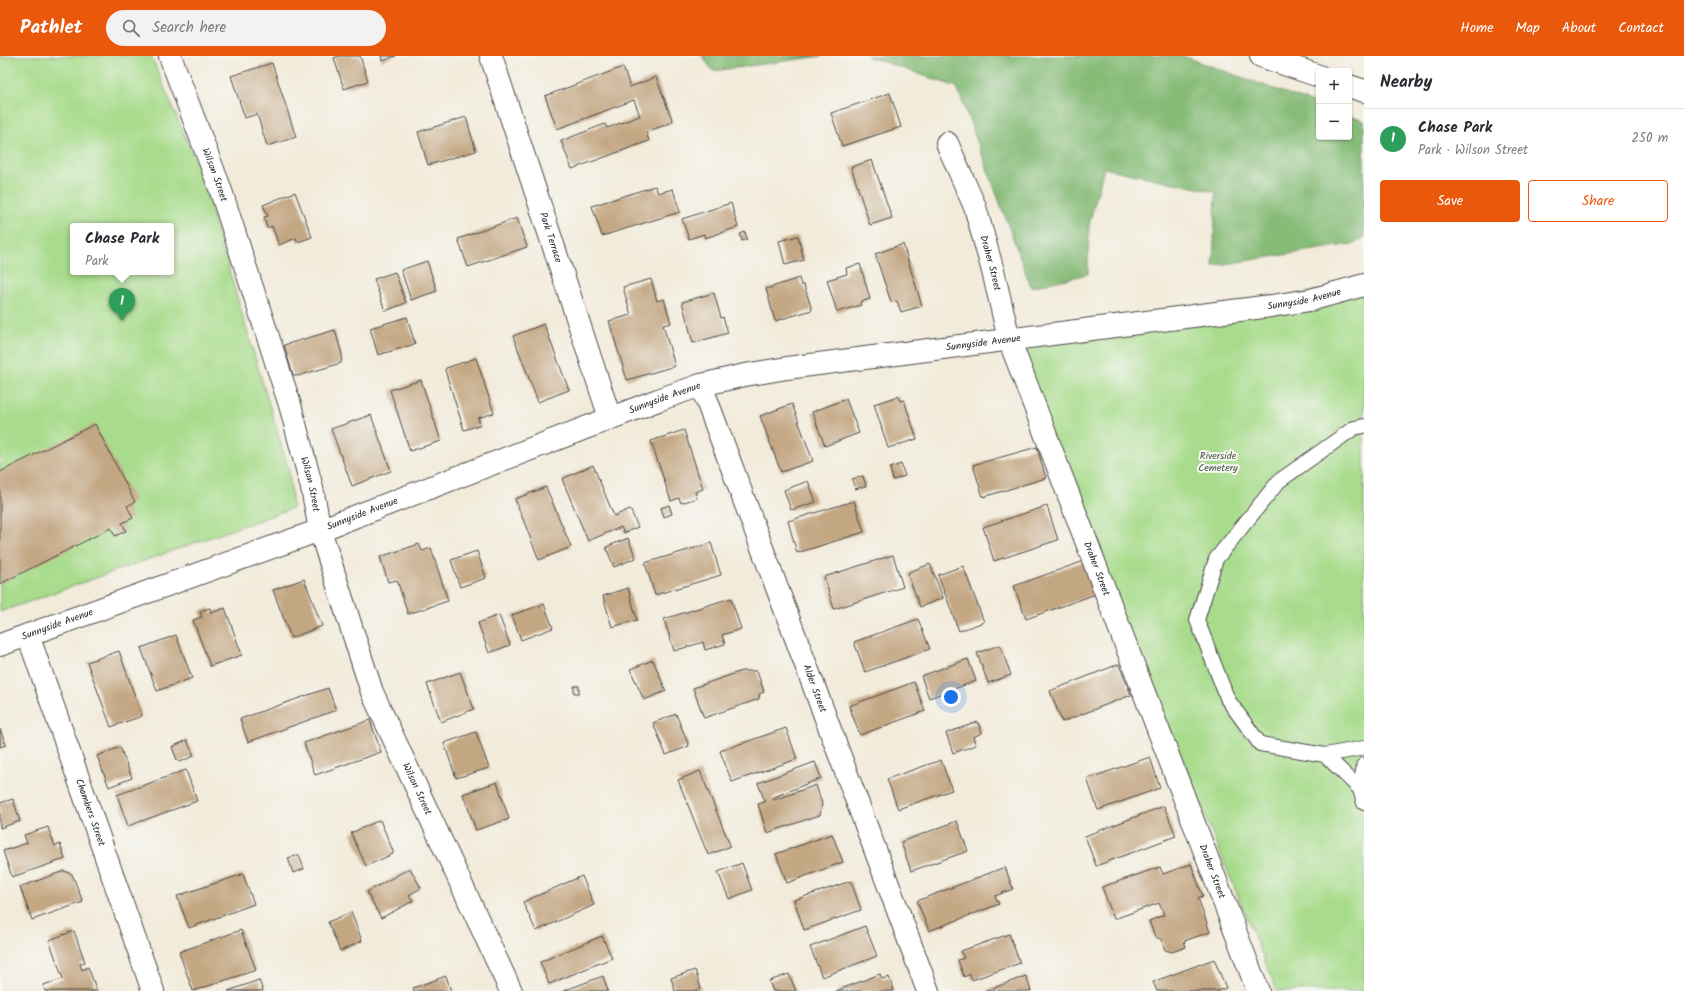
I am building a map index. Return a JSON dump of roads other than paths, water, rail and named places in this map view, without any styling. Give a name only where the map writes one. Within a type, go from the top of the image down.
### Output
[{"type":"main road","name":"Wilson Street","points":[[170,56],[220,188],[290,405],[312,488],[320,530],[372,692],[511,991]]},
{"type":"main road","name":"Park Terrace","points":[[491,56],[610,418]]},
{"type":"main road","points":[[1261,56],[1316,75]]},
{"type":"main road","points":[[1352,87],[1364,91]]},
{"type":"main road","name":"Draher Street","points":[[947,143],[975,207],[993,271],[1009,339],[1258,991]]},
{"type":"main road","name":"Sunnyside Avenue","points":[[0,645],[320,530],[610,418],[701,385],[745,375],[787,368],[1271,306],[1310,300],[1364,285]]},
{"type":"main road","name":"Alder Street","points":[[701,385],[928,991]]},
{"type":"main road","name":"Chambers Street","points":[[28,635],[153,991]]},
{"type":"lane","points":[[1364,426],[1354,428],[1279,481],[1216,559],[1197,620],[1228,700],[1260,744],[1325,755],[1364,748]]},
{"type":"lane","points":[[1325,755],[1360,788]]},
{"type":"lane","points":[[1364,765],[1360,788],[1364,803]]},
{"type":"place","name":"Chase Park","points":[[122,321]]},
{"type":"park label","name":"Riverside Cemetery","points":[[1218,462]]}]
